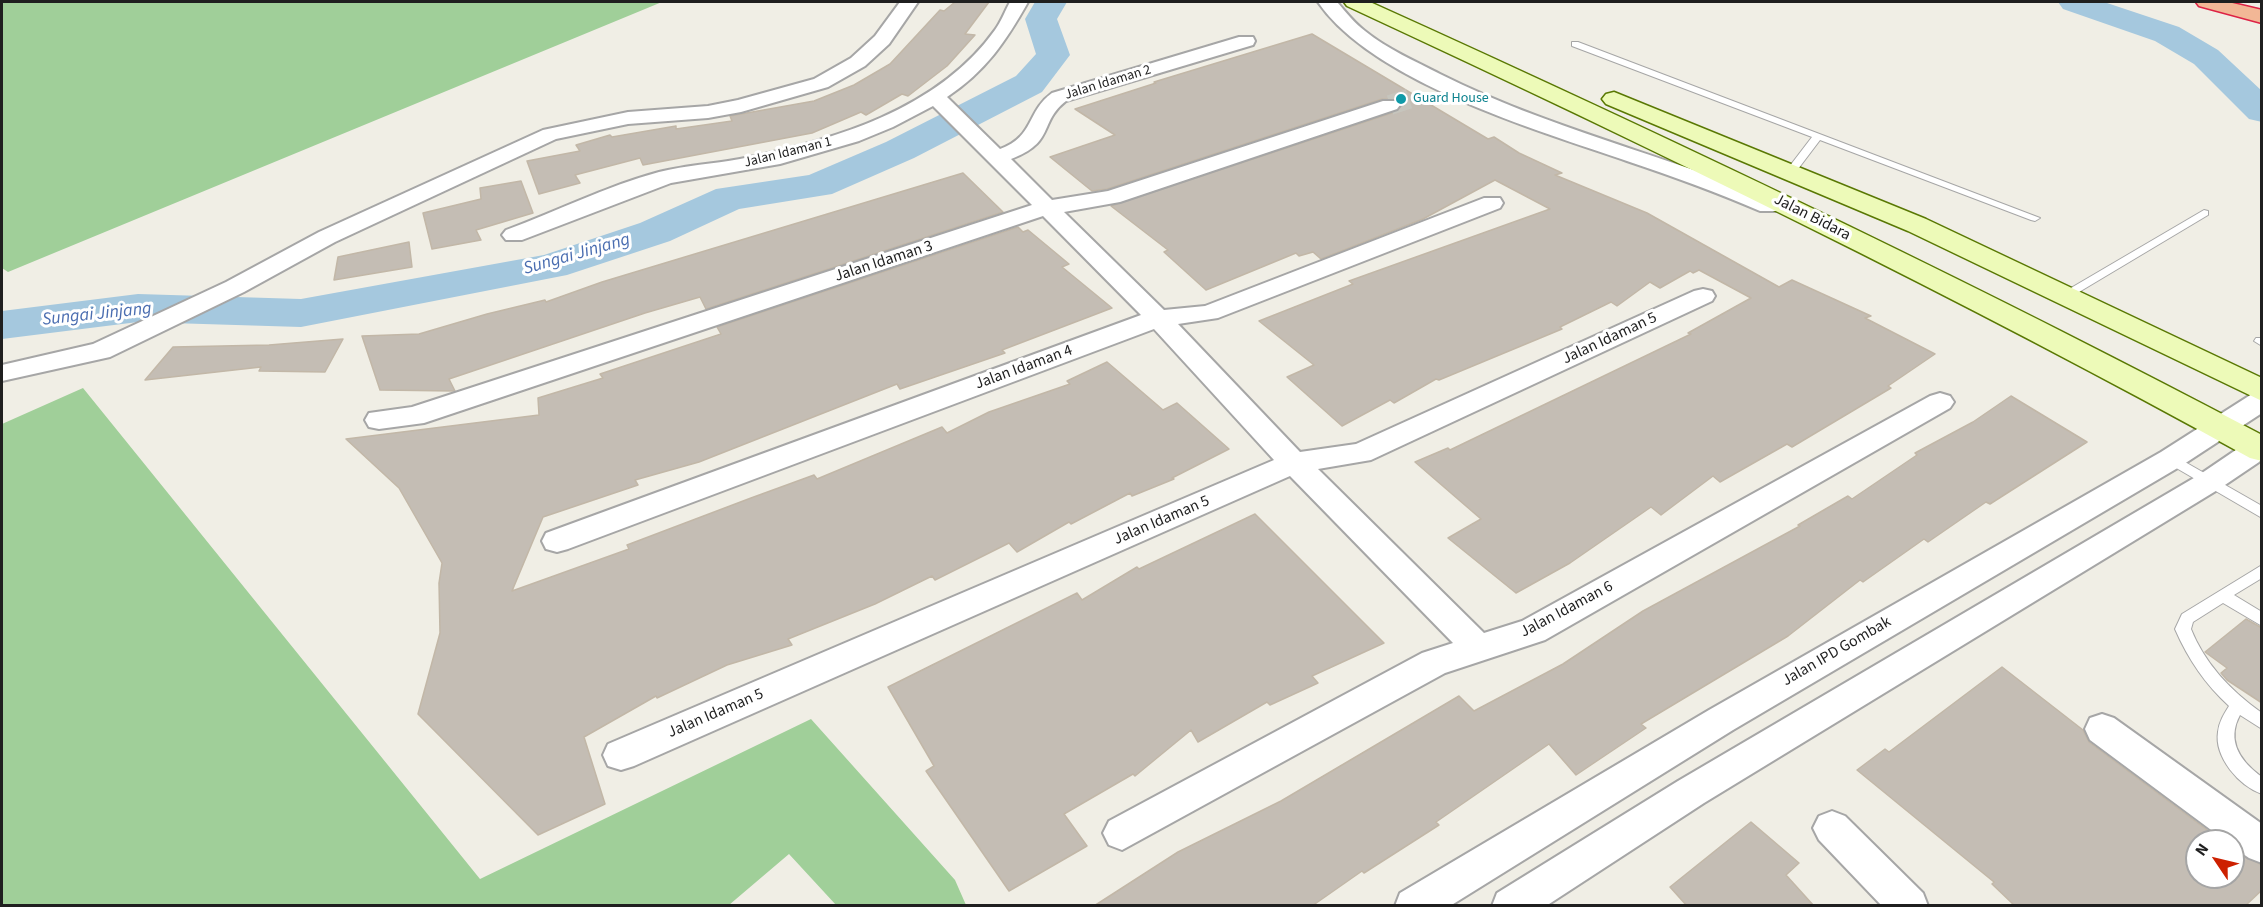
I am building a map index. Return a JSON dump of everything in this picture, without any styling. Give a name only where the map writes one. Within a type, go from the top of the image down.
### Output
[{"type":"highway","points":[[2206,2],[2262,16]]},
{"type":"highway","points":[[2248,2],[2262,5]]},
{"type":"main road","name":"Jalan Bidara","points":[[1354,2],[1619,124],[1951,287],[2261,448]]},
{"type":"main road","name":"Jalan Bidara","points":[[1396,2],[1616,100],[1917,225],[2262,391]]},
{"type":"street","points":[[2,373],[101,351],[235,287],[327,237],[550,135],[628,118],[708,112],[741,106],[821,83],[858,62],[882,40],[909,2]]},
{"type":"street","name":"Jalan Idaman 1","points":[[514,235],[623,191],[665,178],[705,169],[741,166],[848,138],[939,101],[982,58],[1003,32],[1018,2]]},
{"type":"street","points":[[1327,2],[1352,30],[1382,50],[1446,86],[1493,107],[1583,140],[1721,184],[1951,287]]},
{"type":"street","name":"Jalan Idaman 2","points":[[987,149],[1025,146],[1038,129],[1048,104],[1059,98],[1246,41]]},
{"type":"street","points":[[1417,96],[1446,86]]},
{"type":"street","points":[[939,101],[1158,318],[1294,463],[1479,649]]},
{"type":"street","name":"Jalan Idaman 3","points":[[379,420],[414,416],[1046,208],[1112,197],[1389,105]]},
{"type":"street","name":"Jalan Idaman 4","points":[[557,540],[1158,318],[1209,313],[1492,203]]},
{"type":"street","name":"Jalan Idaman 5","points":[[621,755],[1294,463],[1361,453],[1704,296]]},
{"type":"street","name":"Jalan IPD Gombak","points":[[1414,906],[1731,714],[2171,459],[2262,400]]},
{"type":"street","name":"Jalan Idaman 6","points":[[1122,833],[1434,663],[1533,631],[1940,402]]},
{"type":"street","points":[[1511,906],[1690,792],[2209,482],[2261,448]]},
{"type":"street","points":[[2102,729],[2262,846]]},
{"type":"street","points":[[1832,828],[1909,906]]},
{"type":"lane","points":[[1575,44],[2035,218]]},
{"type":"lane","points":[[1791,171],[1818,137]]},
{"type":"lane","points":[[2065,295],[2204,213]]},
{"type":"lane","points":[[2171,459],[2262,513]]},
{"type":"lane","points":[[2262,570],[2187,618],[2183,630],[2198,660],[2237,706],[2262,722]]},
{"type":"lane","points":[[2222,595],[2262,620]]},
{"type":"lane","points":[[2237,706],[2227,721],[2226,748],[2236,768],[2262,787]]},
{"type":"green space","points":[[2,2],[662,2],[8,272],[2,268]]},
{"type":"green space","points":[[83,388],[480,879],[811,719],[955,880],[966,905],[836,905],[789,854],[729,905],[2,905],[2,424]]},
{"type":"building","points":[[955,2],[989,2],[965,34],[975,35],[947,66],[908,96],[902,94],[866,115],[861,112],[812,133],[643,165],[640,158],[575,175],[580,183],[539,194],[527,161],[580,151],[576,145],[610,135],[612,137],[676,126],[676,129],[732,121],[730,116],[814,101],[854,85],[890,64],[940,10],[944,11]]},
{"type":"building","points":[[1312,34],[1488,139],[1494,137],[1519,153],[1562,173],[1555,175],[1647,213],[1779,287],[1792,280],[1871,316],[1865,318],[1935,354],[1888,386],[1891,388],[1792,447],[1787,444],[1720,482],[1713,476],[1661,515],[1651,507],[1570,563],[1516,593],[1448,538],[1481,519],[1415,462],[1448,448],[1450,450],[1691,334],[1688,333],[1751,298],[1699,270],[1693,273],[1690,271],[1660,288],[1650,282],[1617,306],[1611,302],[1560,327],[1562,329],[1439,380],[1436,379],[1394,403],[1390,400],[1342,426],[1287,377],[1314,365],[1259,321],[1353,284],[1349,281],[1550,209],[1495,180],[1423,219],[1321,259],[1313,252],[1299,256],[1296,253],[1206,290],[1164,252],[1168,250],[1111,206],[1398,111],[1402,105],[1399,100],[1382,99],[1107,189],[1092,191],[1050,157],[1115,135],[1075,109],[1156,83],[1154,82]]},
{"type":"building","points":[[963,173],[1003,212],[706,309],[700,297],[645,313],[449,379],[455,391],[380,390],[362,336],[419,334],[487,314],[545,300],[546,302],[602,282]]},
{"type":"building","points":[[521,181],[533,213],[476,230],[481,240],[432,249],[423,213],[481,199],[480,188]]},
{"type":"building","points":[[1018,227],[1023,232],[1028,230],[1069,264],[1062,267],[1112,308],[1002,350],[1005,353],[900,389],[897,384],[699,462],[635,480],[638,485],[543,517],[512,591],[629,549],[627,545],[751,498],[814,475],[817,479],[942,427],[947,433],[989,412],[1070,384],[1067,381],[1107,362],[1163,410],[1177,403],[1229,449],[1172,478],[1174,479],[1132,496],[1130,493],[1071,524],[1069,522],[1017,552],[1009,543],[935,580],[932,576],[875,604],[788,639],[792,645],[727,665],[657,698],[656,696],[584,737],[605,804],[538,835],[418,714],[440,633],[439,583],[442,563],[399,488],[346,439],[539,415],[538,398],[603,378],[600,374],[721,334],[717,327]]},
{"type":"building","points":[[409,242],[412,267],[334,280],[338,257]]},
{"type":"building","points":[[343,339],[325,372],[259,371],[261,367],[145,380],[173,347],[269,345]]},
{"type":"building","points":[[2011,396],[2087,442],[1990,504],[1986,502],[1928,542],[1924,539],[1863,582],[1860,580],[1788,636],[1641,724],[1646,728],[1576,775],[1549,744],[1436,822],[1439,825],[1364,873],[1362,871],[1312,906],[1094,906],[1178,852],[1281,801],[1459,696],[1474,711],[1563,664],[1643,611],[1800,526],[1798,525],[1848,496],[1852,499],[1917,455],[1915,453],[1973,422]]},
{"type":"building","points":[[1255,514],[1384,643],[1312,676],[1318,683],[1270,705],[1267,702],[1198,742],[1191,730],[1135,776],[1133,774],[1064,814],[1087,846],[1009,891],[926,771],[934,766],[888,687],[1077,593],[1082,600],[1137,567],[1139,569]]},
{"type":"building","points":[[2246,619],[2262,628],[2262,703],[2227,680],[2221,673],[2227,668],[2205,652]]},
{"type":"building","points":[[2002,667],[2083,730],[2089,742],[2206,829],[2185,829],[2185,889],[2245,889],[2245,856],[2262,865],[2262,890],[2245,906],[2015,906],[1992,884],[1994,882],[1857,770],[1885,749],[1889,752]]},
{"type":"building","points":[[1751,822],[1799,863],[1786,875],[1814,906],[1687,906],[1670,887]]},
{"type":"waterway","name":"Sungai Jinjang","points":[[2,325],[138,308],[301,313],[552,266],[655,232],[730,198],[818,186],[900,150],[1029,84],[1053,55],[1041,19],[1051,2]]},
{"type":"waterway","name":"Sungai Jinjang","points":[[2074,2],[2167,34],[2206,57],[2262,111]]},
{"type":"tunnel","points":[[1390,105],[1417,96]]},
{"type":"place","name":"Guard House","points":[[1401,99]]}]
